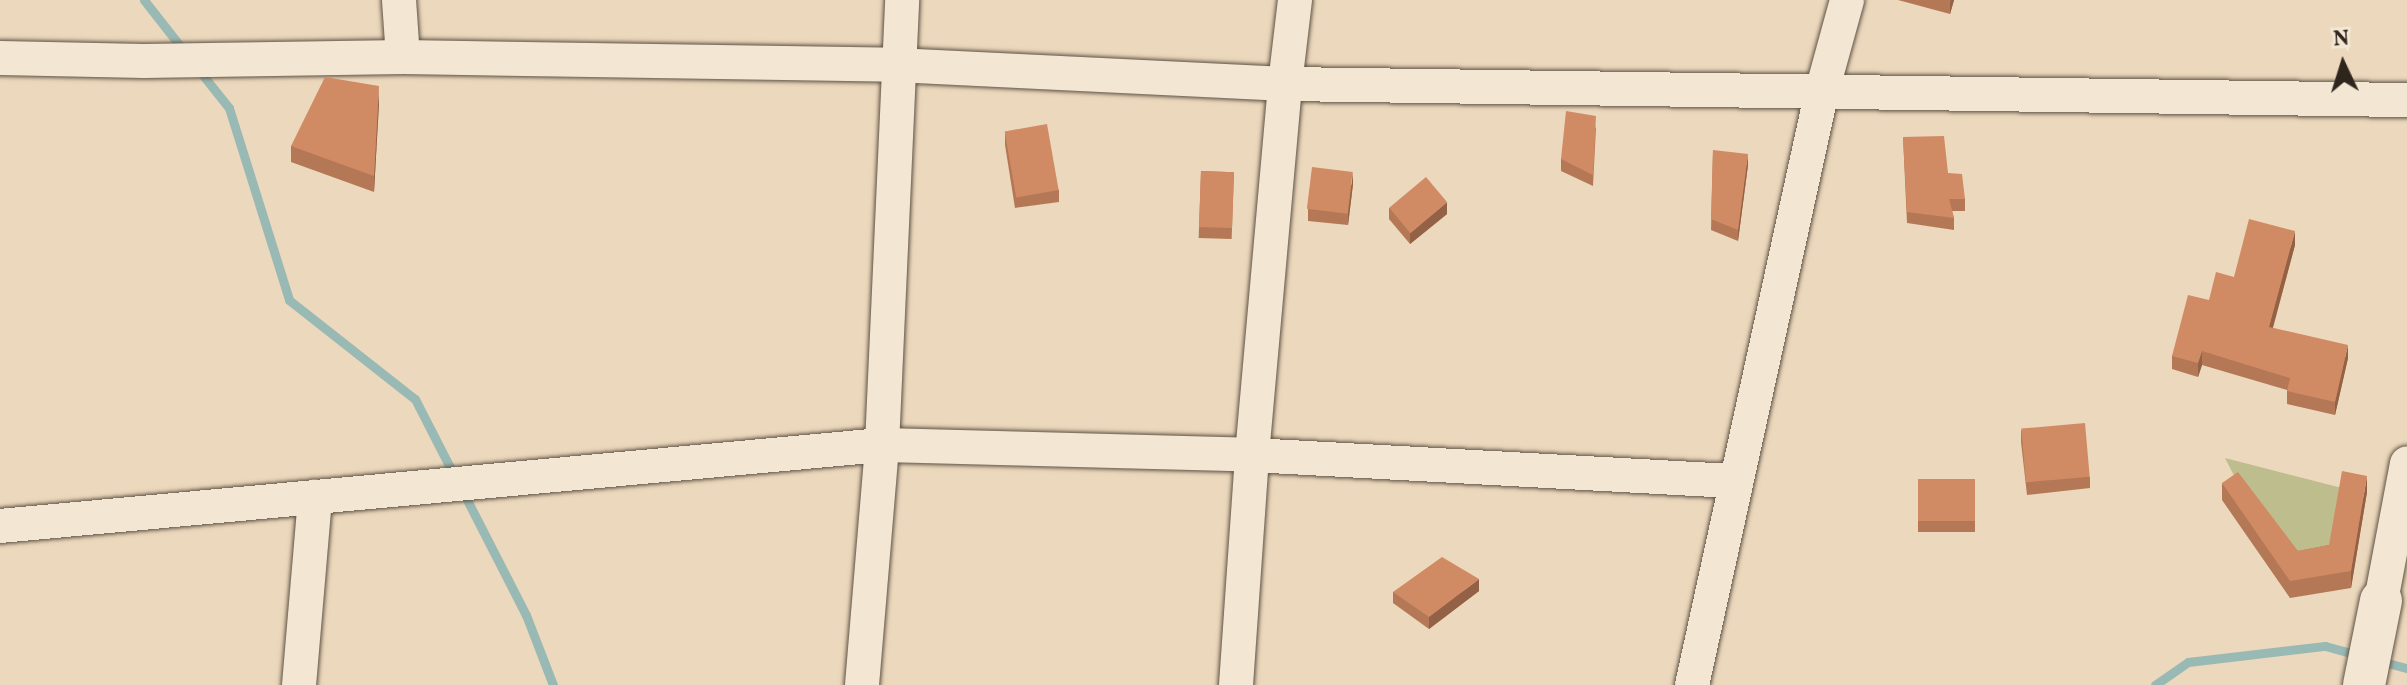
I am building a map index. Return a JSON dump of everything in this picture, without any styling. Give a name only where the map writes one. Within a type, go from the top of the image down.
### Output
[{"type":"street","points":[[399,0],[403,57]]},
{"type":"street","points":[[862,685],[882,445],[902,0]]},
{"type":"street","points":[[1236,685],[1252,455],[1295,0]]},
{"type":"street","points":[[1692,685],[1822,91],[1847,0]]},
{"type":"street","points":[[0,58],[230,61],[403,57],[897,65],[1285,84],[2407,100]]},
{"type":"street","points":[[0,526],[882,445],[1252,455],[1736,481]]},
{"type":"street","points":[[2364,685],[2407,463]]},
{"type":"street","points":[[299,685],[315,497]]},
{"type":"green space","points":[[2225,458],[2342,488],[2329,562],[2298,568],[2245,497]]},
{"type":"building","points":[[325,77],[379,86],[374,176],[291,146]]},
{"type":"building","points":[[1566,111],[1596,116],[1593,175],[1561,159]]},
{"type":"building","points":[[1047,124],[1059,190],[1016,197],[1005,131]]},
{"type":"building","points":[[1944,136],[1948,173],[1962,174],[1965,199],[1949,199],[1954,218],[1907,212],[1903,137]]},
{"type":"building","points":[[1713,150],[1748,154],[1738,230],[1711,219]]},
{"type":"building","points":[[1312,167],[1353,172],[1348,214],[1307,209]]},
{"type":"building","points":[[1201,171],[1234,172],[1232,228],[1199,227]]},
{"type":"building","points":[[1426,177],[1447,202],[1410,233],[1389,208]]},
{"type":"building","points":[[2249,219],[2295,231],[2269,327],[2348,345],[2335,402],[2287,391],[2290,378],[2202,351],[2198,363],[2172,356],[2188,295],[2209,300],[2216,272],[2234,277]]},
{"type":"building","points":[[2085,423],[2090,477],[2026,482],[2021,429]]},
{"type":"building","points":[[2342,471],[2367,476],[2351,571],[2290,581],[2222,483],[2238,472],[2298,551],[2329,545]]},
{"type":"building","points":[[1918,479],[1975,479],[1975,521],[1918,521]]},
{"type":"building","points":[[1442,557],[1479,579],[1429,617],[1393,592]]},
{"type":"waterway","points":[[144,0],[184,51]]},
{"type":"waterway","points":[[198,69],[229,108],[289,300],[415,399],[456,479]]},
{"type":"waterway","points":[[463,492],[526,615],[553,685]]},
{"type":"waterway","points":[[2155,685],[2188,662],[2325,646],[2358,655]]},
{"type":"waterway","points":[[2380,661],[2407,668]]}]
